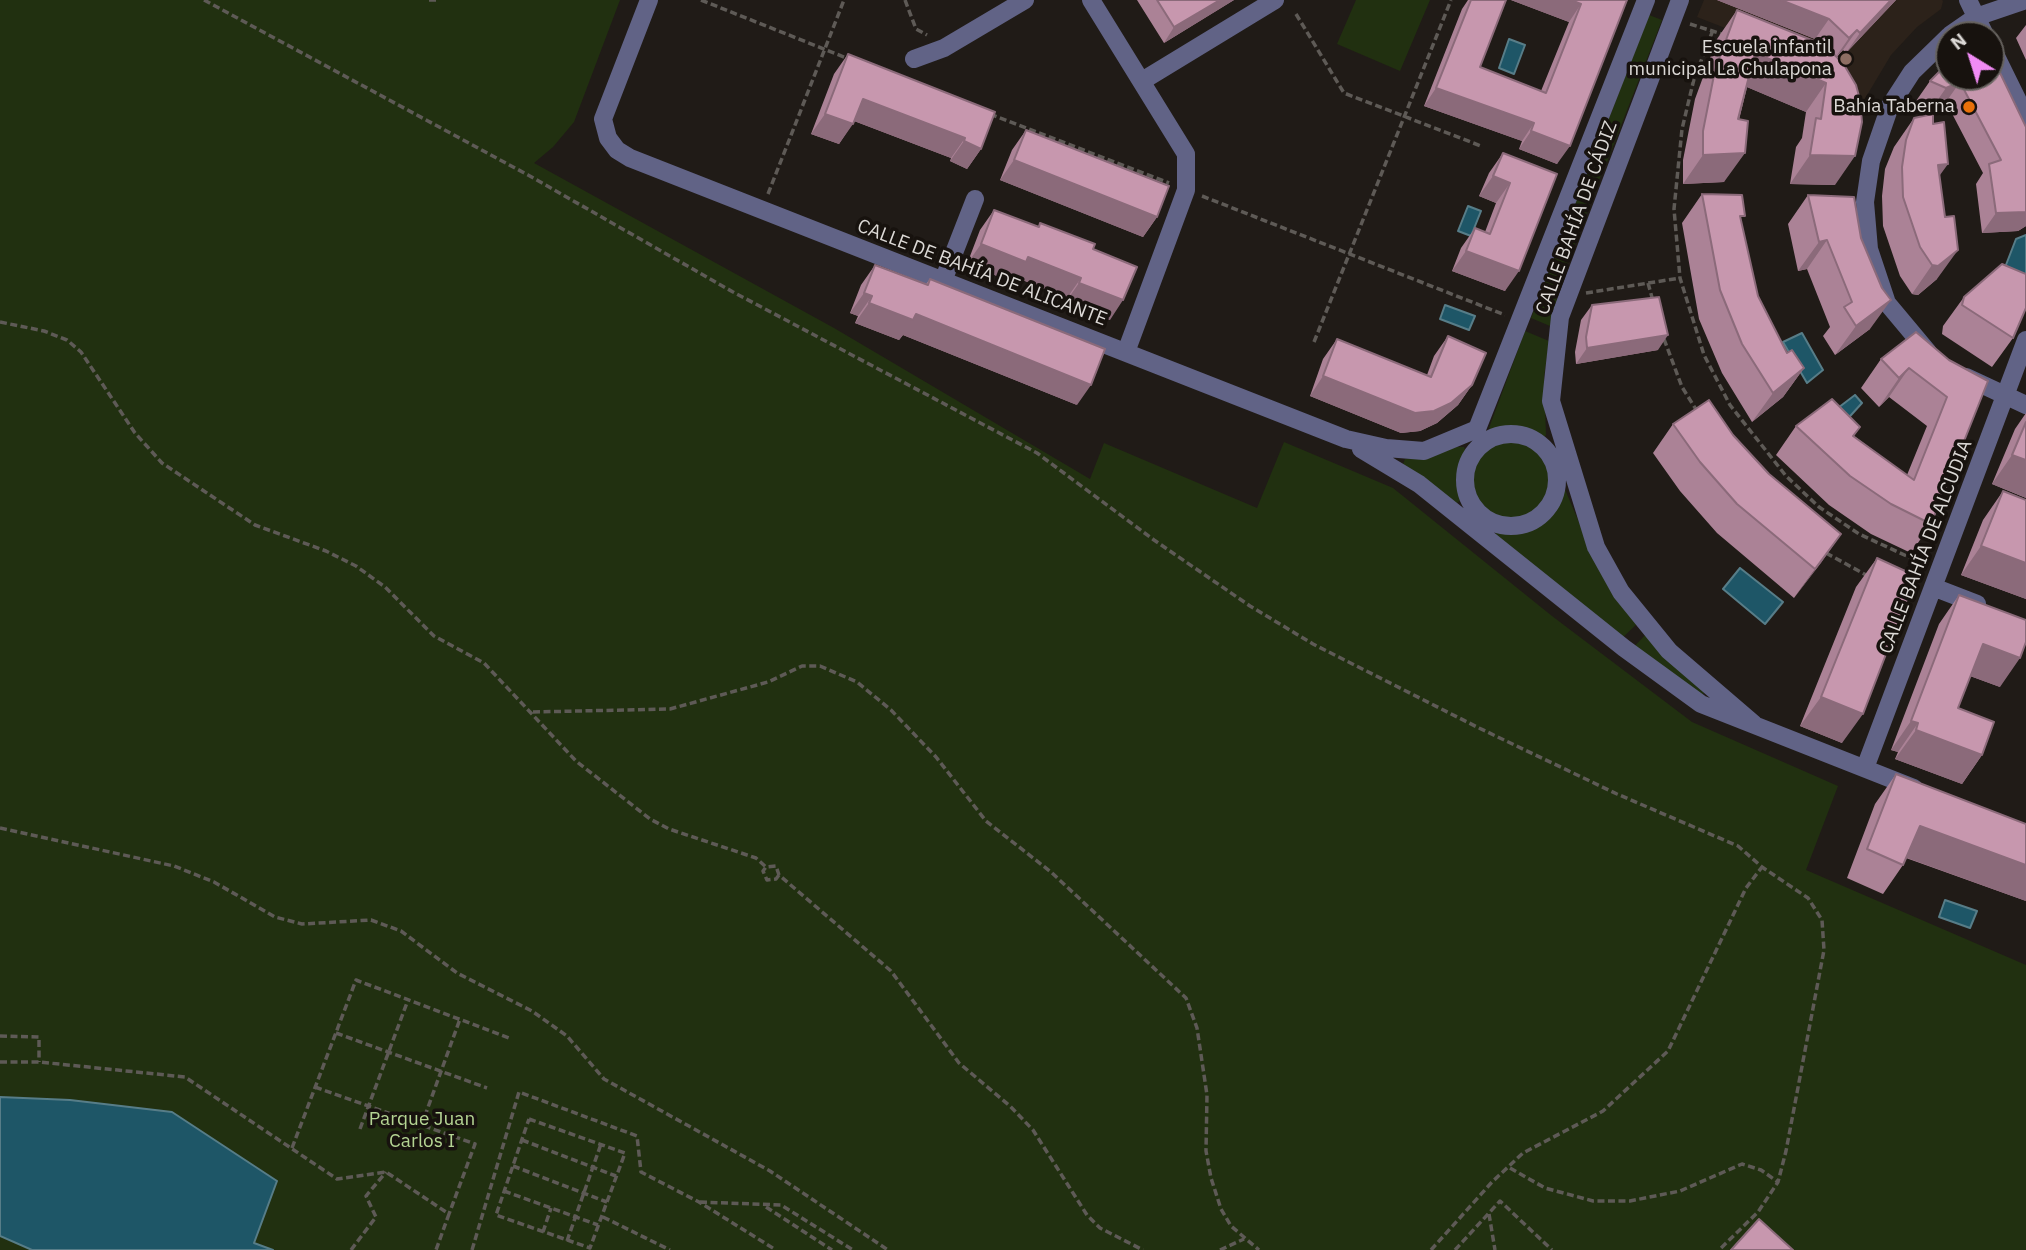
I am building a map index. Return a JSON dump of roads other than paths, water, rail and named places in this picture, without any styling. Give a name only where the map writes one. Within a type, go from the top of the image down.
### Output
[{"type":"street","name":"CALLE DE BAHÍA DE ALICANTE","points":[[649,0],[603,119],[608,138],[617,150],[629,158],[1346,439],[1385,449],[1424,452],[1482,435]]},
{"type":"street","points":[[914,59],[944,48],[1025,0]]},
{"type":"street","points":[[1091,0],[1186,154],[1186,190],[1126,352]]},
{"type":"street","points":[[1142,80],[1275,0]]},
{"type":"street","name":"CALLE BAHÍA DE CÁDIZ","points":[[1482,435],[1646,0]]},
{"type":"street","name":"CALLE BAHÍA DE CÁDIZ","points":[[1680,0],[1560,317],[1551,401],[1563,467],[1596,547],[1621,592],[1669,651],[1754,724]]},
{"type":"street","points":[[1968,0],[1978,21]]},
{"type":"street","points":[[1970,21],[2026,0]]},
{"type":"street","points":[[1935,49],[1912,72],[1890,106],[1871,161],[1865,202],[1869,249],[1887,303],[1908,331],[1945,366],[2004,397],[2026,405]]},
{"type":"street","points":[[2005,74],[2026,117]]},
{"type":"street","points":[[943,281],[975,199]]},
{"type":"street","name":"CALLE BAHÍA DE ALCUDIA","points":[[1865,768],[2026,340]]},
{"type":"street","points":[[1514,434],[1528,437],[1563,467],[1553,499],[1544,512],[1532,521],[1517,526],[1482,524],[1467,496],[1467,465],[1482,435],[1514,434]]},
{"type":"street","name":"CALLE DE BAHÍA DE ALICANTE","points":[[1346,439],[1482,524]]},
{"type":"street","name":"CALLE BAHÍA DE CÁDIZ","points":[[1482,524],[1624,649],[1701,704],[1937,797]]},
{"type":"street","points":[[1933,587],[1993,611]]},
{"type":"water","points":[[1509,39],[1525,45],[1514,74],[1499,68]]},
{"type":"water","points":[[1468,206],[1481,211],[1471,236],[1458,231]]},
{"type":"water","points":[[2026,235],[2026,279],[2004,270],[2016,239]]},
{"type":"water","points":[[1445,305],[1475,316],[1469,330],[1440,319]]},
{"type":"water","points":[[1802,333],[1823,370],[1807,383],[1783,342]]},
{"type":"water","points":[[1855,395],[1862,403],[1842,425],[1830,414]]},
{"type":"water","points":[[1740,568],[1783,602],[1765,624],[1723,589]]},
{"type":"water","points":[[1945,900],[1977,911],[1970,928],[1939,917]]},
{"type":"water","points":[[0,1097],[70,1100],[172,1112],[277,1181],[254,1243],[273,1250],[32,1250],[0,1236]]},
{"type":"place","name":"Escuela infantil municipal La Chulapona","points":[[1846,59]]},
{"type":"place","name":"Bahía Taberna","points":[[1969,107]]},
{"type":"park label","name":"Parque Juan Carlos I","points":[[422,1131]]}]
